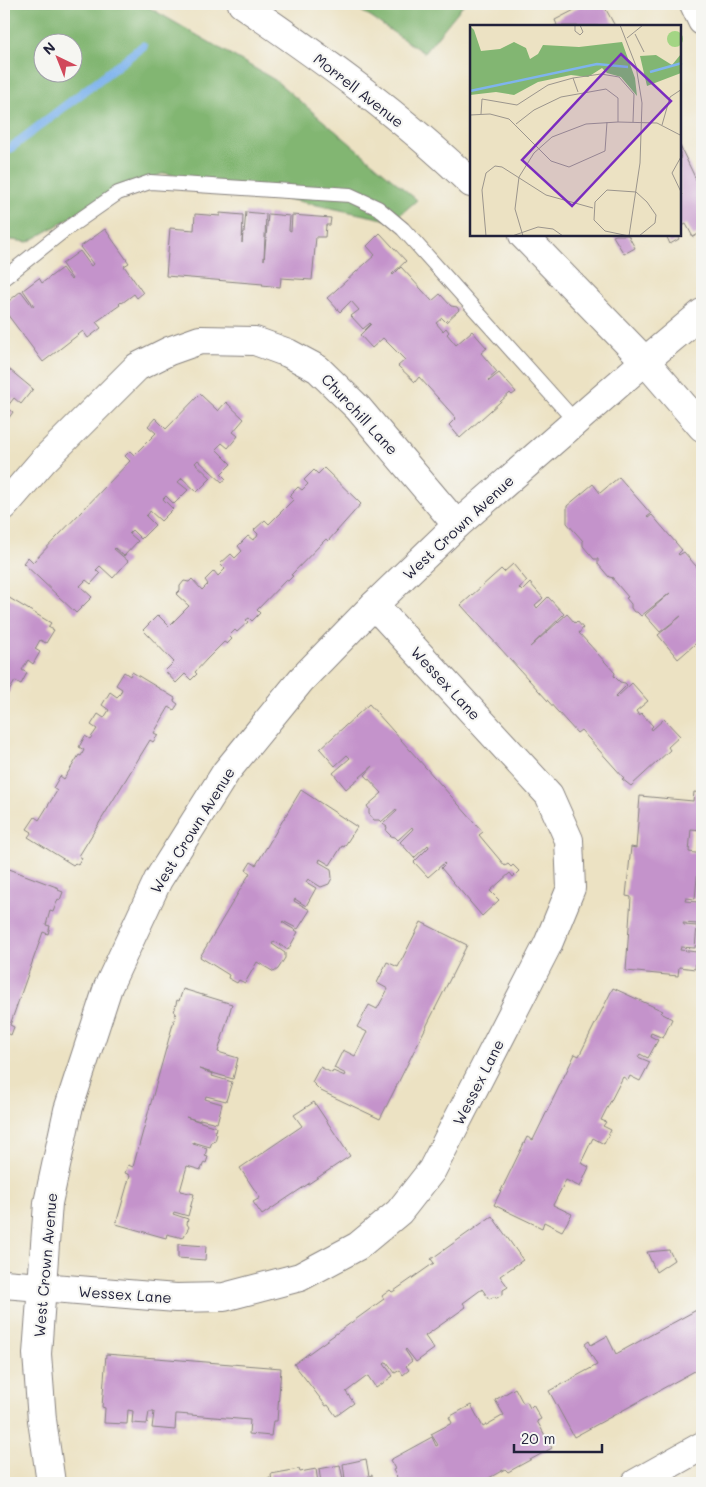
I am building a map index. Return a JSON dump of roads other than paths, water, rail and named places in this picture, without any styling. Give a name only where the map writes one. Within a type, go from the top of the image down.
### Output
[{"type":"street","name":"Morrell Avenue","points":[[242,4],[336,70],[404,123],[470,183]]},
{"type":"street","points":[[694,4],[702,21]]},
{"type":"street","points":[[524,236],[644,361],[702,427]]},
{"type":"street","name":"West Crown Avenue","points":[[51,1483],[42,1420],[37,1354],[48,1203],[68,1110],[108,987],[158,880],[226,772],[301,680],[374,605],[457,525],[644,361],[702,313]]},
{"type":"street","name":"Churchill Lane","points":[[4,506],[43,461],[138,367],[168,351],[200,340],[255,341],[288,353],[318,369],[358,408],[457,525]]},
{"type":"street","name":"Wessex Lane","points":[[4,1284],[176,1298],[224,1297],[300,1277],[358,1246],[399,1212],[432,1170],[548,944],[571,888],[569,840],[550,795],[374,605]]},
{"type":"street","points":[[636,1483],[702,1446]]},
{"type":"lane","points":[[4,278],[62,232],[118,193],[150,182],[350,195],[378,208],[403,229],[575,421]]},
{"type":"waterway","points":[[4,153],[143,46]]}]
